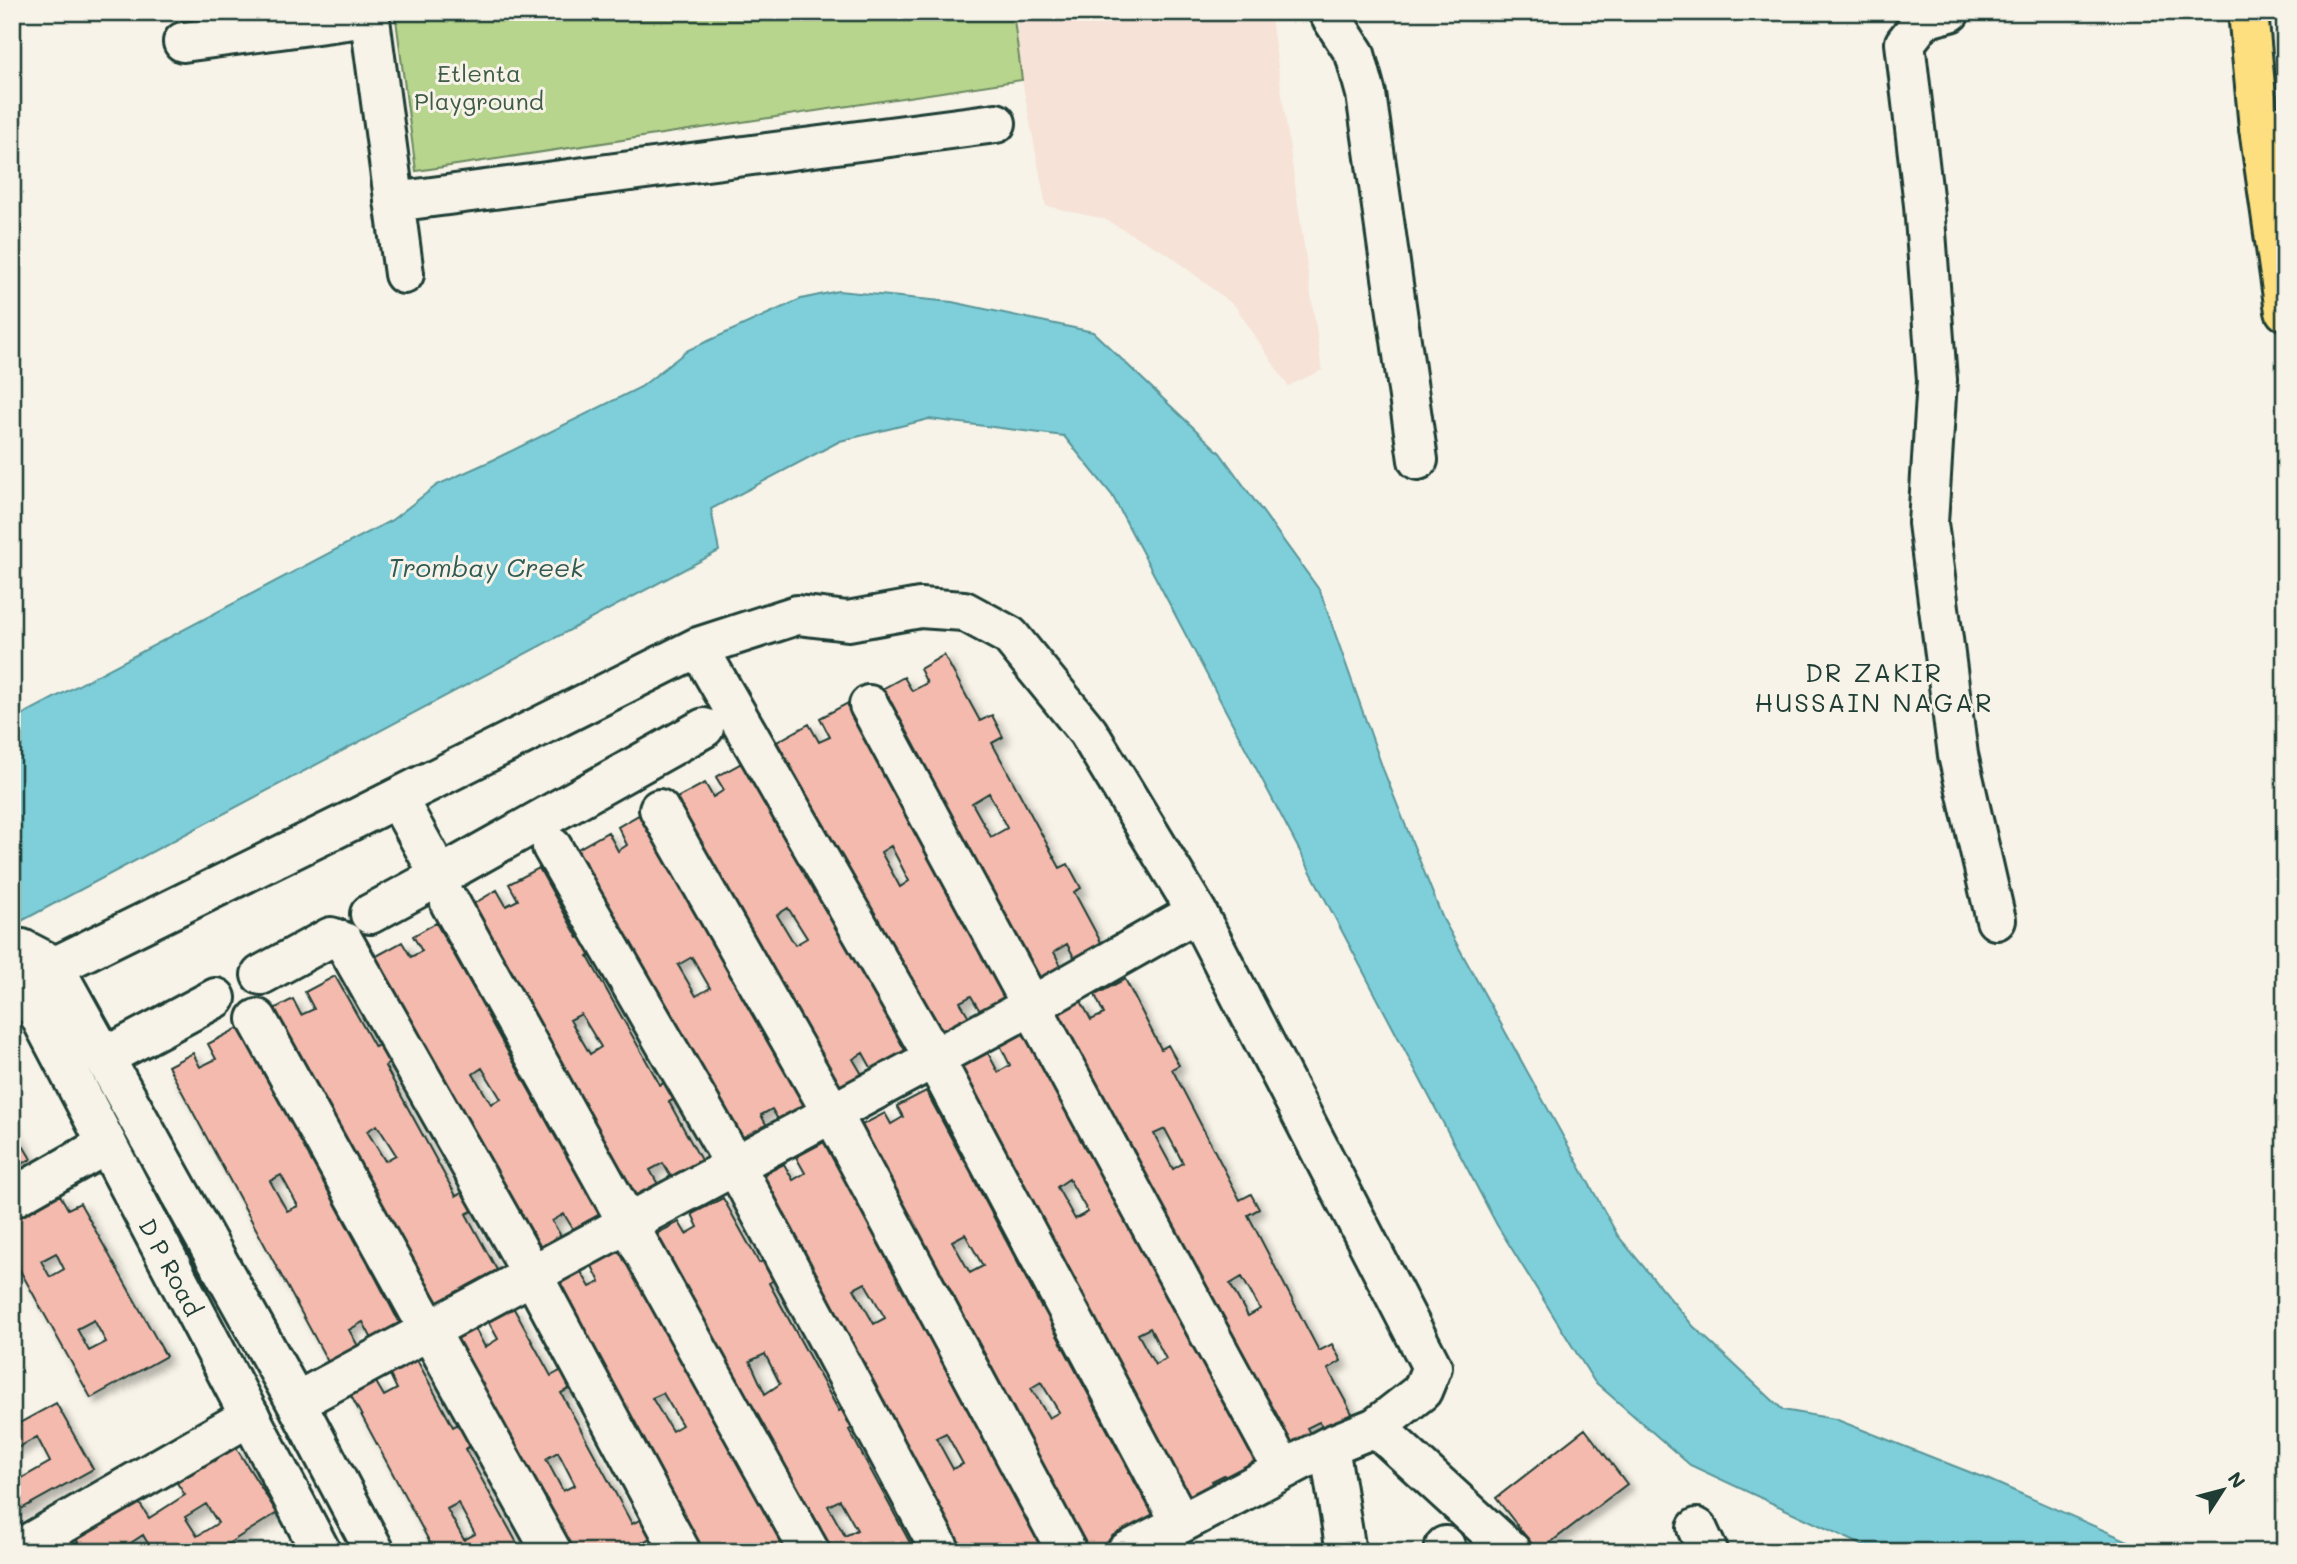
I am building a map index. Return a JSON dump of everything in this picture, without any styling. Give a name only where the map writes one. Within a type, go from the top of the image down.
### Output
[{"type":"highway","points":[[2248,12],[2272,126],[2285,310]]},
{"type":"street","points":[[1328,12],[1356,54],[1366,94],[1418,460]]},
{"type":"street","points":[[1950,12],[1924,19],[1905,43],[1924,205],[1937,380],[1928,523],[1958,755],[1996,920]]},
{"type":"street","points":[[183,42],[369,15],[404,274]]},
{"type":"street","points":[[394,202],[996,123]]},
{"type":"street","points":[[320,1551],[369,1540],[296,1402],[105,1057],[23,958],[397,798],[698,647],[797,615],[848,621],[920,608],[964,611],[1010,636],[1088,732],[1197,912],[1432,1367],[1422,1391],[1376,1427],[1329,1446],[1126,1552]]},
{"type":"street","points":[[698,647],[934,1058],[1181,1523]]},
{"type":"street","points":[[869,705],[1283,1470]]},
{"type":"street","points":[[370,914],[445,889],[704,728]]},
{"type":"street","points":[[397,798],[810,1552]]},
{"type":"street","points":[[659,808],[832,1113],[1067,1552]]},
{"type":"street","points":[[552,848],[735,1166],[941,1552]]},
{"type":"street","points":[[296,1402],[1033,1005],[1197,912]]},
{"type":"street","points":[[261,975],[331,937],[344,942],[532,1274],[681,1552]]},
{"type":"street","name":"D P Road","points":[[23,958],[107,1144],[320,1551]]},
{"type":"street","points":[[105,1057],[215,998]]},
{"type":"street","points":[[257,1019],[552,1552]]},
{"type":"street","points":[[12,1198],[107,1144]]},
{"type":"street","points":[[13,1552],[250,1416]]},
{"type":"street","points":[[1376,1427],[1512,1552]]},
{"type":"street","points":[[1329,1446],[1346,1552]]},
{"type":"shaded area","points":[[1015,12],[1270,12],[1322,370],[1288,386],[1236,307],[1168,254],[1104,219],[1046,206],[1022,80]]},
{"type":"green space","name":"Etlenta Playground","points":[[395,12],[1013,12],[1022,80],[416,171]]},
{"type":"water","name":"Trombay Creek","points":[[838,291],[952,302],[1093,332],[1220,453],[1320,591],[1383,769],[1443,919],[1618,1236],[1693,1326],[1783,1410],[1835,1419],[1987,1479],[2153,1552],[1877,1552],[1690,1465],[1594,1381],[1497,1225],[1112,495],[1064,436],[929,419],[840,441],[711,509],[719,551],[12,926],[12,720],[392,520],[437,485],[641,387],[688,350],[801,299]]},
{"type":"building","points":[[944,655],[980,721],[992,715],[1003,737],[992,743],[1060,868],[1068,864],[1081,888],[1074,892],[1102,944],[1075,959],[1067,944],[1054,952],[1061,966],[1036,980],[877,692],[904,677],[912,691],[927,683],[920,669]],"holes":[[[989,793],[1007,828],[991,837],[972,803]]]},
{"type":"building","points":[[848,703],[1009,996],[980,1011],[971,996],[960,1002],[969,1017],[938,1034],[777,742],[809,724],[819,742],[830,737],[820,718]],"holes":[[[891,846],[909,881],[900,887],[881,852]]]},
{"type":"building","points":[[745,761],[863,975],[874,969],[884,987],[873,993],[906,1052],[873,1071],[863,1053],[853,1059],[863,1076],[834,1092],[673,800],[705,783],[713,797],[724,790],[716,777]],"holes":[[[788,908],[807,938],[795,945],[777,915]]]},
{"type":"building","points":[[644,812],[807,1108],[780,1123],[772,1109],[761,1115],[768,1128],[737,1145],[576,850],[608,832],[618,851],[627,845],[618,827]],"holes":[[[692,957],[710,988],[696,996],[678,965]]]},
{"type":"building","points":[[539,868],[578,938],[589,933],[600,951],[588,957],[660,1085],[671,1079],[680,1096],[669,1102],[702,1162],[672,1179],[663,1163],[650,1170],[659,1186],[633,1200],[470,906],[497,890],[506,906],[518,900],[509,884]],"holes":[[[581,1014],[601,1047],[590,1054],[570,1020]]]},
{"type":"building","points":[[436,923],[476,993],[494,983],[503,1001],[485,1011],[557,1140],[574,1131],[583,1148],[567,1157],[600,1214],[573,1229],[564,1214],[552,1221],[561,1236],[537,1250],[373,958],[402,942],[411,957],[422,951],[413,936]],"holes":[[[482,1068],[501,1099],[491,1104],[473,1074]]]},
{"type":"building","points":[[335,976],[375,1047],[390,1038],[400,1057],[385,1066],[456,1196],[472,1187],[482,1206],[466,1214],[497,1270],[428,1308],[266,1013],[293,999],[301,1015],[314,1009],[305,992]],"holes":[[[377,1125],[396,1155],[385,1161],[367,1131]]]},
{"type":"building","points":[[1125,979],[1161,1049],[1168,1045],[1179,1065],[1172,1069],[1240,1200],[1251,1194],[1259,1209],[1248,1215],[1319,1351],[1332,1344],[1341,1361],[1328,1369],[1354,1417],[1327,1432],[1319,1422],[1307,1428],[1313,1439],[1285,1454],[1052,1017],[1081,1001],[1091,1020],[1104,1014],[1095,995]],"holes":[[[1165,1129],[1183,1163],[1173,1169],[1154,1134]],[[1242,1277],[1260,1309],[1248,1316],[1230,1284]]]},
{"type":"building","points":[[240,1027],[278,1099],[293,1091],[303,1110],[289,1118],[358,1246],[372,1238],[383,1257],[369,1265],[400,1324],[372,1339],[363,1322],[349,1330],[358,1346],[328,1362],[168,1066],[193,1053],[200,1067],[216,1059],[208,1044]],"holes":[[[281,1175],[298,1206],[287,1211],[270,1181]]]},
{"type":"building","points":[[1027,1030],[1223,1401],[1237,1394],[1248,1415],[1234,1422],[1259,1468],[1231,1483],[1224,1475],[1212,1481],[1217,1489],[1189,1502],[956,1067],[987,1051],[998,1072],[1010,1065],[1000,1045]],"holes":[[[1069,1179],[1088,1212],[1075,1219],[1057,1187]],[[1150,1328],[1166,1359],[1155,1365],[1138,1334]]]},
{"type":"building","points":[[926,1091],[962,1158],[975,1152],[984,1169],[972,1176],[1041,1307],[1053,1300],[1064,1320],[1052,1326],[1119,1452],[1132,1445],[1142,1464],[1129,1472],[1157,1521],[1129,1538],[1124,1530],[1111,1537],[1115,1547],[1104,1552],[1078,1552],[852,1130],[885,1113],[891,1124],[903,1117],[897,1106]],"holes":[[[965,1234],[983,1266],[970,1273],[952,1241]],[[1041,1382],[1059,1412],[1049,1418],[1031,1388]]]},
{"type":"building","points":[[12,1127],[31,1159],[12,1169]]},
{"type":"building","points":[[826,1141],[1046,1552],[955,1552],[755,1179],[784,1164],[793,1180],[805,1173],[796,1157]],"holes":[[[865,1283],[885,1318],[874,1324],[854,1289]],[[946,1433],[963,1464],[953,1469],[936,1438]]]},
{"type":"building","points":[[60,1195],[68,1209],[80,1203],[166,1356],[91,1398],[12,1256],[12,1222]],"holes":[[[56,1253],[64,1269],[50,1277],[41,1261]],[[94,1320],[106,1342],[89,1351],[77,1329]]]},
{"type":"building","points":[[723,1198],[759,1263],[770,1257],[781,1276],[769,1283],[839,1411],[849,1405],[860,1424],[849,1430],[915,1552],[823,1552],[650,1237],[679,1222],[686,1234],[698,1227],[692,1214]],"holes":[[[765,1354],[780,1384],[765,1394],[750,1361]],[[840,1500],[857,1530],[845,1536],[828,1506]]]},
{"type":"building","points":[[621,1248],[788,1552],[746,1552],[742,1545],[733,1550],[734,1552],[699,1552],[551,1286],[580,1270],[590,1287],[600,1282],[591,1264]],"holes":[[[663,1393],[682,1425],[672,1431],[652,1398]]]},
{"type":"building","points":[[513,1307],[551,1376],[569,1366],[578,1384],[561,1393],[632,1524],[653,1513],[663,1531],[643,1542],[648,1552],[562,1552],[448,1343],[475,1328],[485,1347],[498,1339],[488,1321]],"holes":[[[558,1452],[575,1485],[563,1491],[546,1459]]]},
{"type":"building","points":[[417,1360],[453,1427],[472,1417],[484,1439],[465,1449],[522,1552],[435,1552],[351,1396],[376,1382],[384,1396],[397,1389],[390,1375]],"holes":[[[458,1503],[475,1534],[464,1540],[447,1509]]]},
{"type":"building","points":[[56,1403],[93,1469],[12,1514],[12,1464],[20,1479],[50,1462],[37,1437],[12,1451],[12,1427]]},
{"type":"building","points":[[1585,1429],[1627,1484],[1538,1552],[1496,1498]]},
{"type":"building","points":[[235,1446],[277,1513],[215,1552],[153,1552],[143,1535],[120,1550],[121,1552],[72,1552],[81,1546],[76,1540],[138,1501],[149,1518],[185,1495],[177,1483]],"holes":[[[206,1504],[218,1523],[197,1536],[185,1517]]]},
{"type":"district","name":"DR ZAKIR HUSSAIN NAGAR","points":[[1874,687]]}]
